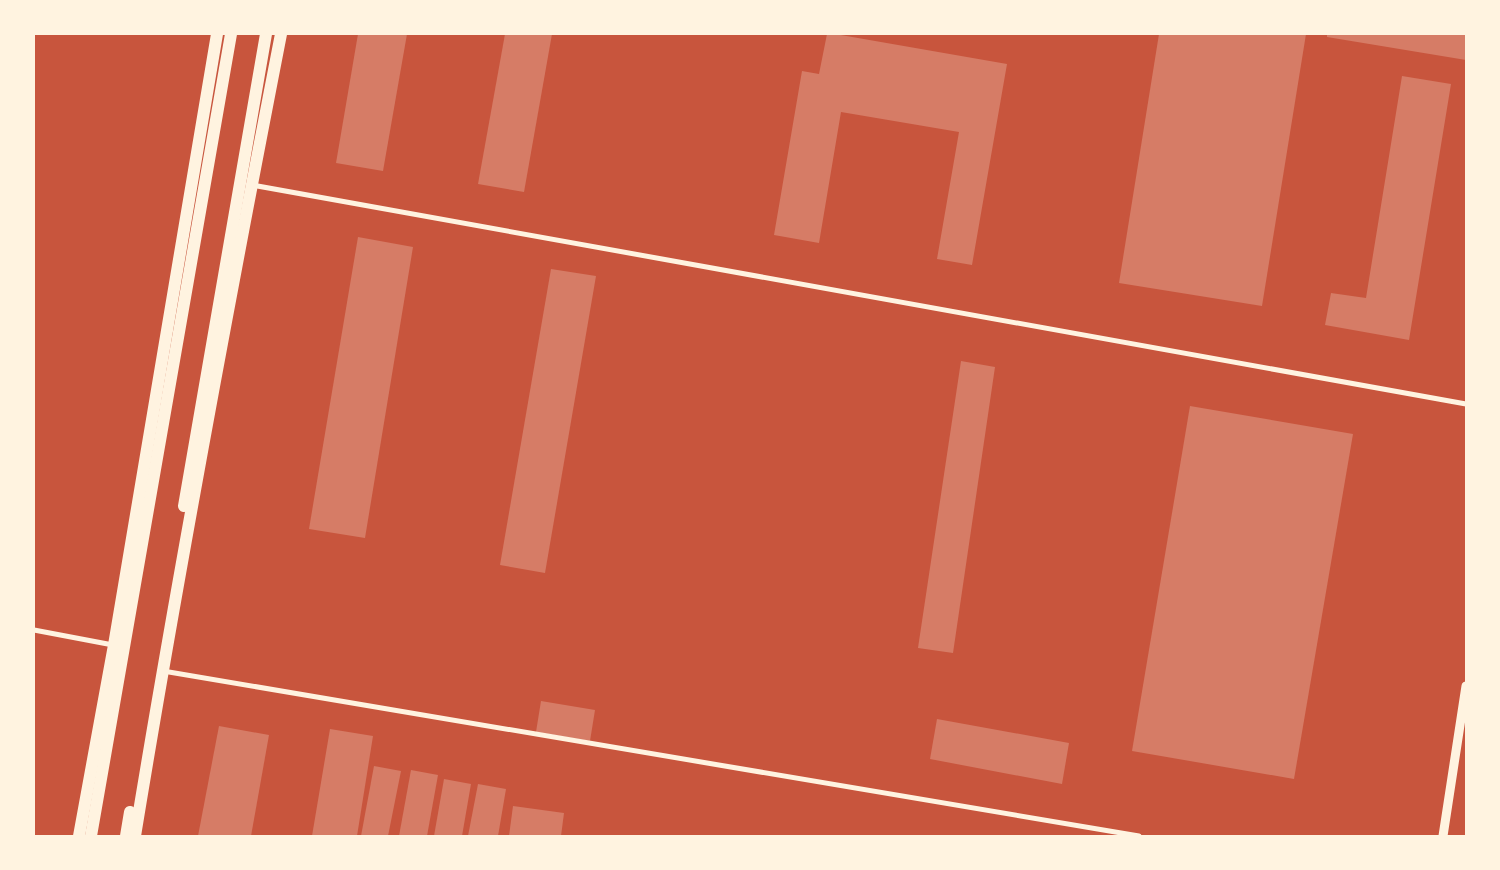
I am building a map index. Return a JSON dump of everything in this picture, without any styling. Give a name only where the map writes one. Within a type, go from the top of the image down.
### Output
[{"type":"main road","points":[[78,836],[114,645],[218,34]]},
{"type":"main road","points":[[91,836],[231,34]]},
{"type":"main road","points":[[126,836],[266,34]]},
{"type":"main road","points":[[135,836],[162,671],[251,185],[281,34]]},
{"type":"street","points":[[251,185],[1466,404]]},
{"type":"street","points":[[34,630],[114,645]]},
{"type":"street","points":[[162,671],[1139,836]]},
{"type":"street","points":[[1443,836],[1466,686]]},
{"type":"building","points":[[358,34],[407,34],[383,171],[336,163]]},
{"type":"building","points":[[505,34],[552,34],[524,192],[478,184]]},
{"type":"building","points":[[827,34],[1007,64],[972,265],[937,259],[959,132],[841,112],[819,243],[774,235],[802,71],[819,74]]},
{"type":"building","points":[[1159,34],[1306,34],[1262,306],[1119,283]]},
{"type":"building","points":[[1327,34],[1466,34],[1466,60],[1327,37]]},
{"type":"building","points":[[1402,76],[1451,84],[1409,340],[1325,325],[1331,293],[1366,298]]},
{"type":"building","points":[[358,237],[413,247],[365,538],[309,529]]},
{"type":"building","points":[[551,269],[596,276],[545,573],[500,565]]},
{"type":"building","points":[[961,361],[995,367],[953,653],[918,648]]},
{"type":"building","points":[[1190,406],[1353,434],[1294,779],[1132,751]]},
{"type":"building","points":[[541,701],[595,710],[590,741],[536,732]]},
{"type":"building","points":[[937,719],[1069,743],[1062,784],[930,759]]},
{"type":"building","points":[[219,726],[269,735],[251,836],[198,836]]},
{"type":"building","points":[[330,729],[373,736],[357,836],[312,836]]},
{"type":"building","points":[[374,766],[401,771],[388,836],[361,836]]},
{"type":"building","points":[[411,770],[438,775],[427,836],[399,836]]},
{"type":"building","points":[[444,779],[471,784],[462,836],[434,836]]},
{"type":"building","points":[[478,784],[506,789],[498,836],[468,836]]},
{"type":"building","points":[[513,806],[564,813],[561,836],[509,836]]}]
